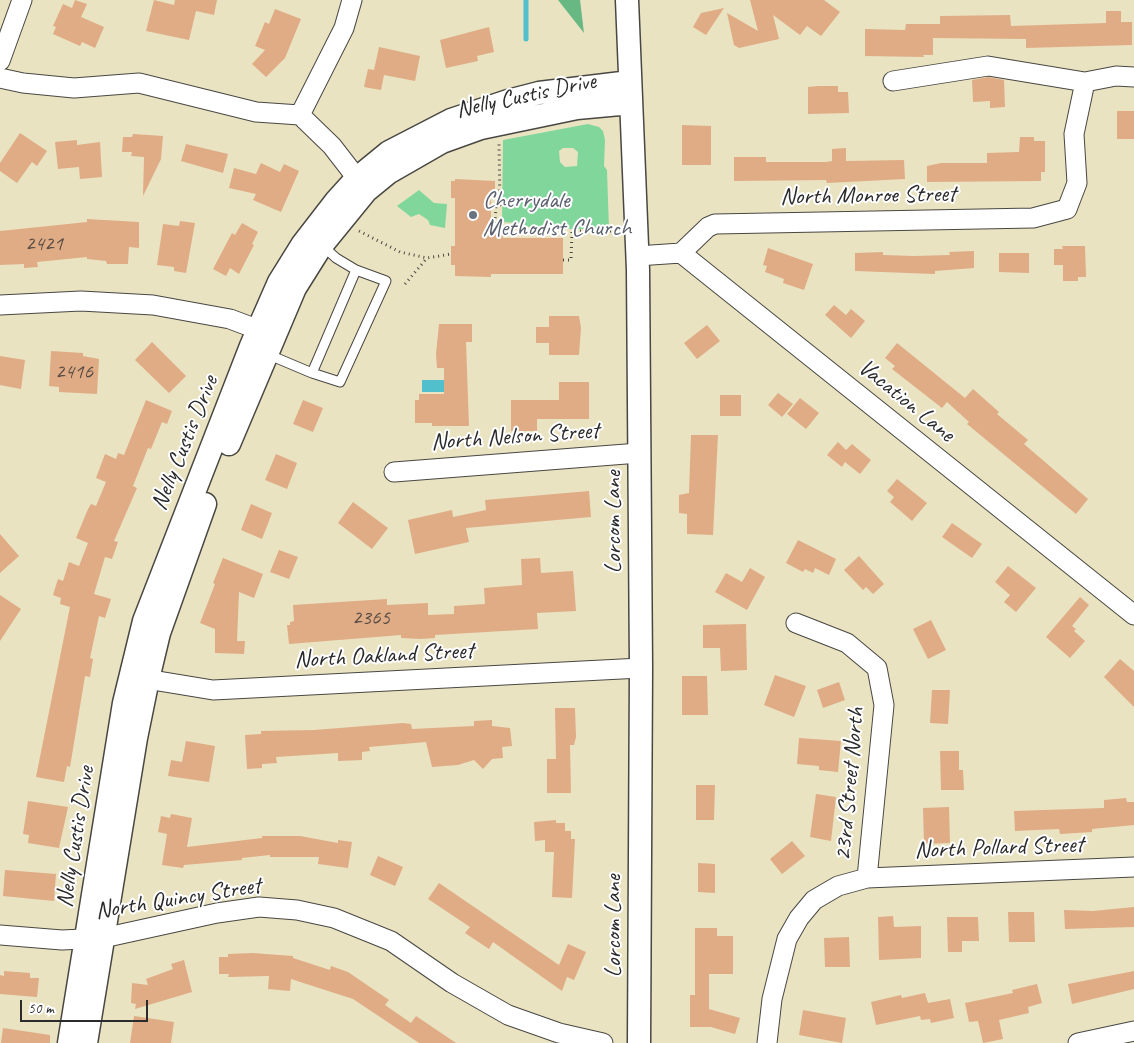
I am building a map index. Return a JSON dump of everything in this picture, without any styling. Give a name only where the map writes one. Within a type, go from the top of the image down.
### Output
[{"type":"street","points":[[0,61],[22,0]]},
{"type":"street","points":[[300,115],[344,28],[352,0]]},
{"type":"street","name":"Lorcom Lane","points":[[627,0],[637,256],[641,668],[639,1043]]},
{"type":"street","points":[[892,81],[988,66],[1084,82],[1116,76],[1134,76]]},
{"type":"street","points":[[0,78],[23,83],[74,88],[138,83],[256,112],[300,115],[332,146],[361,185]]},
{"type":"street","name":"North Monroe Street","points":[[681,253],[702,233],[715,224],[1033,218],[1067,209],[1077,183],[1074,134],[1084,82]]},
{"type":"street","name":"Nelly Custis Drive","points":[[69,1043],[94,939],[139,678],[144,622],[159,578],[262,341],[279,282],[302,245],[361,185],[389,152],[460,117],[508,101],[539,94],[631,93]]},
{"type":"street","name":"Nelly Custis Drive","points":[[262,341],[361,185]]},
{"type":"street","points":[[637,256],[681,253]]},
{"type":"street","name":"Vacation Lane","points":[[681,253],[1134,615]]},
{"type":"street","points":[[0,305],[81,301],[153,305],[230,319],[262,341]]},
{"type":"street","name":"North Nelson Street","points":[[394,472],[639,453]]},
{"type":"street","name":"23rd Street North","points":[[767,1043],[772,999],[785,948],[799,918],[814,900],[838,886],[867,878],[884,705],[877,668],[847,643],[796,623]]},
{"type":"street","name":"North Oakland Street","points":[[139,678],[213,690],[641,668]]},
{"type":"street","name":"North Pollard Street","points":[[867,878],[1134,868]]},
{"type":"street","name":"North Quincy Street","points":[[0,935],[94,939],[225,912],[259,907],[297,910],[334,918],[391,941],[452,983],[508,1015],[559,1033],[603,1043]]},
{"type":"street","name":"Nelly Custis Drive","points":[[86,1043],[94,939]]},
{"type":"street","points":[[1078,1043],[1134,1031]]},
{"type":"lane","points":[[262,341],[312,373],[340,382],[386,281],[356,270],[336,258],[322,245]]},
{"type":"lane","points":[[312,373],[356,270]]},
{"type":"path","points":[[494,233],[496,206],[500,205],[499,140]]},
{"type":"path","points":[[359,231],[400,252],[427,258],[451,254]]},
{"type":"path","points":[[563,260],[571,260],[572,232],[612,231]]},
{"type":"path","points":[[405,284],[427,258]]},
{"type":"green space","points":[[558,0],[580,0],[584,33]]},
{"type":"green space","points":[[588,124],[599,127],[603,131],[605,140],[604,166],[607,170],[609,229],[535,229],[518,223],[502,222],[503,140]],"holes":[[[563,148],[573,148],[578,152],[577,166],[565,167],[560,162],[559,151]]]},
{"type":"green space","points":[[419,190],[434,203],[447,204],[445,228],[430,225],[428,220],[419,214],[411,217],[397,206]]},
{"type":"water","points":[[422,380],[444,380],[444,392],[422,392]]},
{"type":"building","points":[[75,0],[87,4],[81,17],[104,27],[95,48],[82,42],[80,46],[53,34],[56,27],[53,26],[63,4],[72,8]]},
{"type":"building","points":[[154,0],[174,5],[175,0],[217,0],[214,15],[196,11],[189,40],[146,31]]},
{"type":"building","points":[[750,0],[824,0],[840,12],[821,36],[807,26],[800,35],[773,15],[779,39],[739,48],[734,45],[727,13],[758,31]]},
{"type":"building","points":[[724,8],[706,35],[693,27],[701,13]]},
{"type":"building","points":[[275,9],[301,19],[285,58],[266,77],[252,64],[265,50],[255,46],[265,22],[269,24]]},
{"type":"building","points":[[1106,11],[1121,11],[1121,22],[1132,22],[1132,45],[1026,48],[1026,39],[933,38],[933,55],[923,55],[924,57],[865,56],[865,29],[905,30],[906,24],[940,24],[940,16],[1010,15],[1011,26],[1106,23]]},
{"type":"building","points":[[489,27],[494,52],[477,56],[478,61],[446,68],[440,40]]},
{"type":"building","points":[[379,47],[420,56],[415,81],[384,75],[381,90],[364,87],[368,69],[374,70]]},
{"type":"building","points":[[988,77],[1004,80],[1005,107],[990,108],[990,101],[973,102],[972,80]]},
{"type":"building","points":[[838,86],[838,92],[848,92],[849,113],[808,114],[808,87]]},
{"type":"building","points":[[1117,111],[1134,111],[1134,139],[1117,139]]},
{"type":"building","points":[[682,125],[711,126],[711,165],[682,165]]},
{"type":"building","points":[[20,133],[47,151],[37,166],[32,162],[17,183],[0,171],[0,163]]},
{"type":"building","points":[[133,134],[163,136],[161,159],[143,196],[144,157],[131,156],[132,152],[122,152],[123,137],[132,137]]},
{"type":"building","points":[[1020,137],[1034,137],[1034,141],[1045,141],[1045,172],[1041,172],[1041,181],[927,182],[927,166],[941,163],[987,163],[987,153],[1019,152]]},
{"type":"building","points":[[77,140],[77,145],[100,142],[102,177],[80,179],[79,167],[58,169],[55,142]]},
{"type":"building","points":[[186,144],[228,154],[223,173],[181,161]]},
{"type":"building","points":[[846,148],[846,161],[904,160],[905,179],[827,183],[826,180],[734,181],[734,157],[766,157],[766,162],[826,162],[832,161],[832,149]]},
{"type":"building","points":[[261,163],[280,172],[284,164],[299,171],[281,212],[253,200],[256,194],[229,188],[234,168],[256,174]]},
{"type":"building","name":"Cherrydale Methodist Church","points":[[455,179],[495,181],[495,197],[491,197],[491,233],[503,233],[503,238],[563,238],[563,274],[491,274],[491,277],[455,276],[455,265],[451,265],[451,246],[455,246],[455,198],[451,198],[451,181],[455,181]]},
{"type":"building","points":[[87,219],[139,222],[139,248],[129,247],[128,264],[107,264],[106,261],[87,259],[87,257],[37,262],[38,267],[24,268],[24,264],[0,265],[0,231],[87,222]]},
{"type":"building","points":[[180,221],[195,223],[186,273],[174,271],[174,267],[157,265],[163,224],[179,226]]},
{"type":"building","points":[[242,223],[258,232],[252,244],[254,245],[239,274],[230,268],[226,276],[213,269],[232,233],[235,235]]},
{"type":"building","points":[[1062,246],[1085,246],[1086,277],[1078,277],[1078,281],[1063,281],[1063,265],[1054,265],[1054,249],[1063,249]]},
{"type":"building","points":[[768,248],[813,264],[804,290],[783,283],[784,279],[765,272],[767,266],[763,265]]},
{"type":"building","points":[[974,251],[974,268],[935,271],[935,274],[855,271],[855,253],[883,252],[883,255],[914,256],[950,255],[949,252]]},
{"type":"building","points":[[999,253],[1029,253],[1029,273],[999,272]]},
{"type":"building","points":[[834,305],[846,315],[851,309],[865,321],[851,338],[825,315]]},
{"type":"building","points":[[549,316],[579,316],[581,328],[579,355],[549,355],[549,343],[536,343],[536,327],[549,327]]},
{"type":"building","points":[[439,324],[472,324],[472,342],[466,342],[469,426],[432,426],[432,423],[415,423],[415,400],[419,400],[419,394],[444,394],[444,368],[437,368],[436,354]]},
{"type":"building","points":[[707,325],[720,341],[697,359],[684,343]]},
{"type":"building","points":[[152,342],[186,376],[169,393],[135,360]]},
{"type":"building","points":[[897,343],[965,398],[973,389],[999,412],[997,414],[1028,440],[1024,444],[1088,499],[1076,514],[967,424],[969,422],[947,402],[942,408],[892,369],[895,366],[885,358]]},
{"type":"building","points":[[51,351],[83,353],[83,356],[99,359],[97,394],[59,392],[59,387],[49,386]]},
{"type":"building","points":[[0,356],[25,360],[21,389],[0,385]]},
{"type":"building","points":[[559,382],[589,382],[589,419],[537,419],[537,431],[511,431],[511,400],[559,400]]},
{"type":"building","points":[[778,393],[793,404],[782,417],[768,405]]},
{"type":"building","points":[[720,395],[741,395],[741,416],[720,416]]},
{"type":"building","points":[[800,398],[819,413],[806,429],[787,414]]},
{"type":"building","points":[[146,400],[172,411],[167,424],[162,422],[151,449],[148,448],[133,486],[137,488],[114,541],[118,542],[112,559],[105,557],[94,594],[111,599],[105,618],[99,616],[90,658],[93,659],[90,677],[85,676],[70,767],[67,766],[64,782],[36,777],[70,607],[60,604],[61,598],[53,595],[58,579],[63,581],[69,562],[79,566],[88,543],[76,538],[88,509],[91,504],[96,506],[106,482],[96,478],[105,454],[116,459],[118,453],[124,455]]},
{"type":"building","points":[[303,400],[323,408],[313,432],[293,424]]},
{"type":"building","points":[[691,435],[718,435],[713,535],[687,534],[687,514],[679,513],[679,495],[689,493]]},
{"type":"building","points":[[838,442],[846,450],[852,444],[871,460],[860,474],[845,462],[842,467],[827,455]]},
{"type":"building","points":[[276,454],[297,463],[287,489],[265,480]]},
{"type":"building","points":[[897,479],[927,503],[912,521],[890,502],[894,497],[887,491]]},
{"type":"building","points":[[589,491],[591,517],[466,528],[469,542],[415,554],[408,520],[452,510],[453,517],[486,510],[485,500]]},
{"type":"building","points":[[353,502],[388,528],[372,549],[338,523]]},
{"type":"building","points":[[251,504],[272,513],[262,539],[241,530]]},
{"type":"building","points":[[952,523],[982,544],[972,558],[942,537]]},
{"type":"building","points":[[0,534],[19,556],[0,573]]},
{"type":"building","points":[[798,540],[836,559],[829,575],[815,568],[813,573],[805,569],[803,572],[786,563]]},
{"type":"building","points":[[279,550],[298,557],[289,579],[270,572]]},
{"type":"building","points":[[859,556],[884,584],[873,594],[866,587],[863,590],[844,570]]},
{"type":"building","points":[[223,558],[263,574],[254,598],[239,592],[237,641],[245,641],[244,654],[215,653],[215,629],[200,623]]},
{"type":"building","points":[[540,558],[541,573],[573,571],[576,611],[537,613],[538,629],[435,635],[435,638],[420,639],[401,638],[401,635],[289,644],[287,625],[294,621],[293,605],[387,599],[387,605],[428,603],[428,615],[454,614],[454,606],[485,604],[484,588],[522,585],[521,559]]},
{"type":"building","points":[[1008,566],[1036,588],[1016,612],[1004,602],[1010,595],[995,582]]},
{"type":"building","points":[[750,568],[765,577],[747,610],[715,592],[726,573],[742,582]]},
{"type":"building","points":[[0,595],[21,609],[0,641]]},
{"type":"building","points":[[1080,597],[1089,605],[1072,626],[1076,629],[1074,631],[1085,641],[1070,658],[1046,637]]},
{"type":"building","points":[[931,620],[946,650],[928,659],[913,629]]},
{"type":"building","points":[[746,624],[747,670],[721,671],[720,648],[703,648],[703,625]]},
{"type":"building","points":[[1120,659],[1134,671],[1134,707],[1104,677]]},
{"type":"building","points":[[775,675],[806,686],[794,717],[764,705]]},
{"type":"building","points":[[682,676],[707,676],[708,715],[682,715]]},
{"type":"building","points":[[839,682],[845,700],[823,708],[817,690]]},
{"type":"building","points":[[932,690],[950,690],[948,724],[930,723]]},
{"type":"building","points":[[555,708],[575,708],[576,737],[574,745],[570,745],[571,793],[547,793],[547,759],[556,759]]},
{"type":"building","points":[[492,720],[492,726],[510,728],[512,746],[502,747],[503,758],[492,759],[483,769],[474,760],[458,765],[432,767],[426,742],[369,747],[370,751],[362,752],[362,760],[338,761],[338,753],[276,757],[277,763],[262,764],[262,768],[247,769],[245,735],[261,734],[261,731],[314,730],[403,723],[411,724],[412,729],[474,726],[474,721]]},
{"type":"building","points":[[799,738],[841,741],[838,772],[819,770],[819,766],[797,764]]},
{"type":"building","points":[[186,741],[215,746],[209,782],[168,776],[171,760],[182,762]]},
{"type":"building","points":[[940,751],[959,751],[959,770],[963,770],[964,790],[941,790]]},
{"type":"building","points":[[696,785],[715,785],[714,820],[696,820]]},
{"type":"building","points":[[816,794],[836,797],[831,841],[810,837]]},
{"type":"building","points":[[1126,798],[1127,802],[1134,802],[1134,825],[1092,829],[1092,832],[1060,834],[1059,829],[1015,831],[1014,811],[1104,808],[1104,800]]},
{"type":"building","points":[[28,801],[68,807],[59,848],[28,843],[29,835],[23,834]]},
{"type":"building","points":[[949,807],[950,843],[924,844],[923,808]]},
{"type":"building","points":[[171,814],[192,818],[187,847],[262,838],[262,836],[300,836],[338,843],[338,840],[352,842],[348,868],[318,864],[319,857],[270,857],[270,855],[242,858],[242,860],[184,865],[183,868],[162,865],[167,834],[158,832],[161,816],[170,818]]},
{"type":"building","points":[[556,820],[556,823],[565,823],[565,831],[571,831],[571,839],[575,839],[572,898],[552,897],[554,852],[545,852],[545,840],[535,841],[534,822]]},
{"type":"building","points":[[792,841],[805,856],[782,874],[770,859]]},
{"type":"building","points":[[378,856],[403,867],[395,886],[370,875]]},
{"type":"building","points":[[698,863],[715,864],[715,893],[698,892]]},
{"type":"building","points":[[5,870],[56,874],[54,901],[3,896]]},
{"type":"building","points":[[439,883],[559,965],[568,944],[586,952],[574,980],[567,977],[562,991],[493,942],[489,949],[465,933],[470,927],[428,899]]},
{"type":"building","points":[[1134,907],[1134,927],[1065,929],[1064,910],[1093,911]]},
{"type":"building","points":[[1008,912],[1034,912],[1035,942],[1009,942]]},
{"type":"building","points":[[893,916],[894,927],[921,926],[921,958],[879,960],[878,917]]},
{"type":"building","points":[[947,917],[978,917],[979,941],[962,941],[962,952],[948,952]]},
{"type":"building","points":[[695,928],[717,928],[717,936],[733,936],[733,974],[709,974],[709,1009],[740,1018],[735,1034],[711,1027],[690,1027],[690,995],[695,995]]},
{"type":"building","points":[[849,937],[850,967],[825,967],[824,938]]},
{"type":"building","points":[[252,953],[293,956],[293,958],[330,970],[331,966],[348,972],[389,1000],[385,1005],[411,1023],[416,1016],[456,1043],[419,1043],[353,999],[291,979],[290,991],[268,989],[269,976],[228,977],[229,974],[219,974],[219,957],[228,957],[228,954]]},
{"type":"building","points":[[184,960],[192,992],[135,1009],[136,1004],[131,1003],[132,983],[148,985],[146,979],[173,969],[171,964]]},
{"type":"building","points":[[4,971],[30,973],[30,978],[39,978],[37,997],[0,994],[0,975],[4,976]]},
{"type":"building","points":[[1134,971],[1134,989],[1072,1004],[1068,984]]},
{"type":"building","points":[[1037,984],[1042,1003],[1028,1007],[1029,1013],[999,1020],[1003,1039],[983,1043],[978,1021],[969,1022],[965,1003],[1013,993],[1012,990]]},
{"type":"building","points":[[925,993],[928,1003],[950,999],[954,1018],[931,1023],[930,1019],[921,1020],[920,1016],[876,1025],[871,1002],[901,995],[902,998]]},
{"type":"building","points":[[803,1010],[846,1018],[842,1043],[799,1035]]},
{"type":"building","points":[[134,1016],[174,1022],[171,1043],[130,1043]]},
{"type":"building","points":[[3,1028],[50,1035],[50,1043],[1,1043]]},
{"type":"waterway","points":[[526,0],[526,39]]},
{"type":"place","name":"Cherrydale Methodist Church","points":[[473,215]]}]
